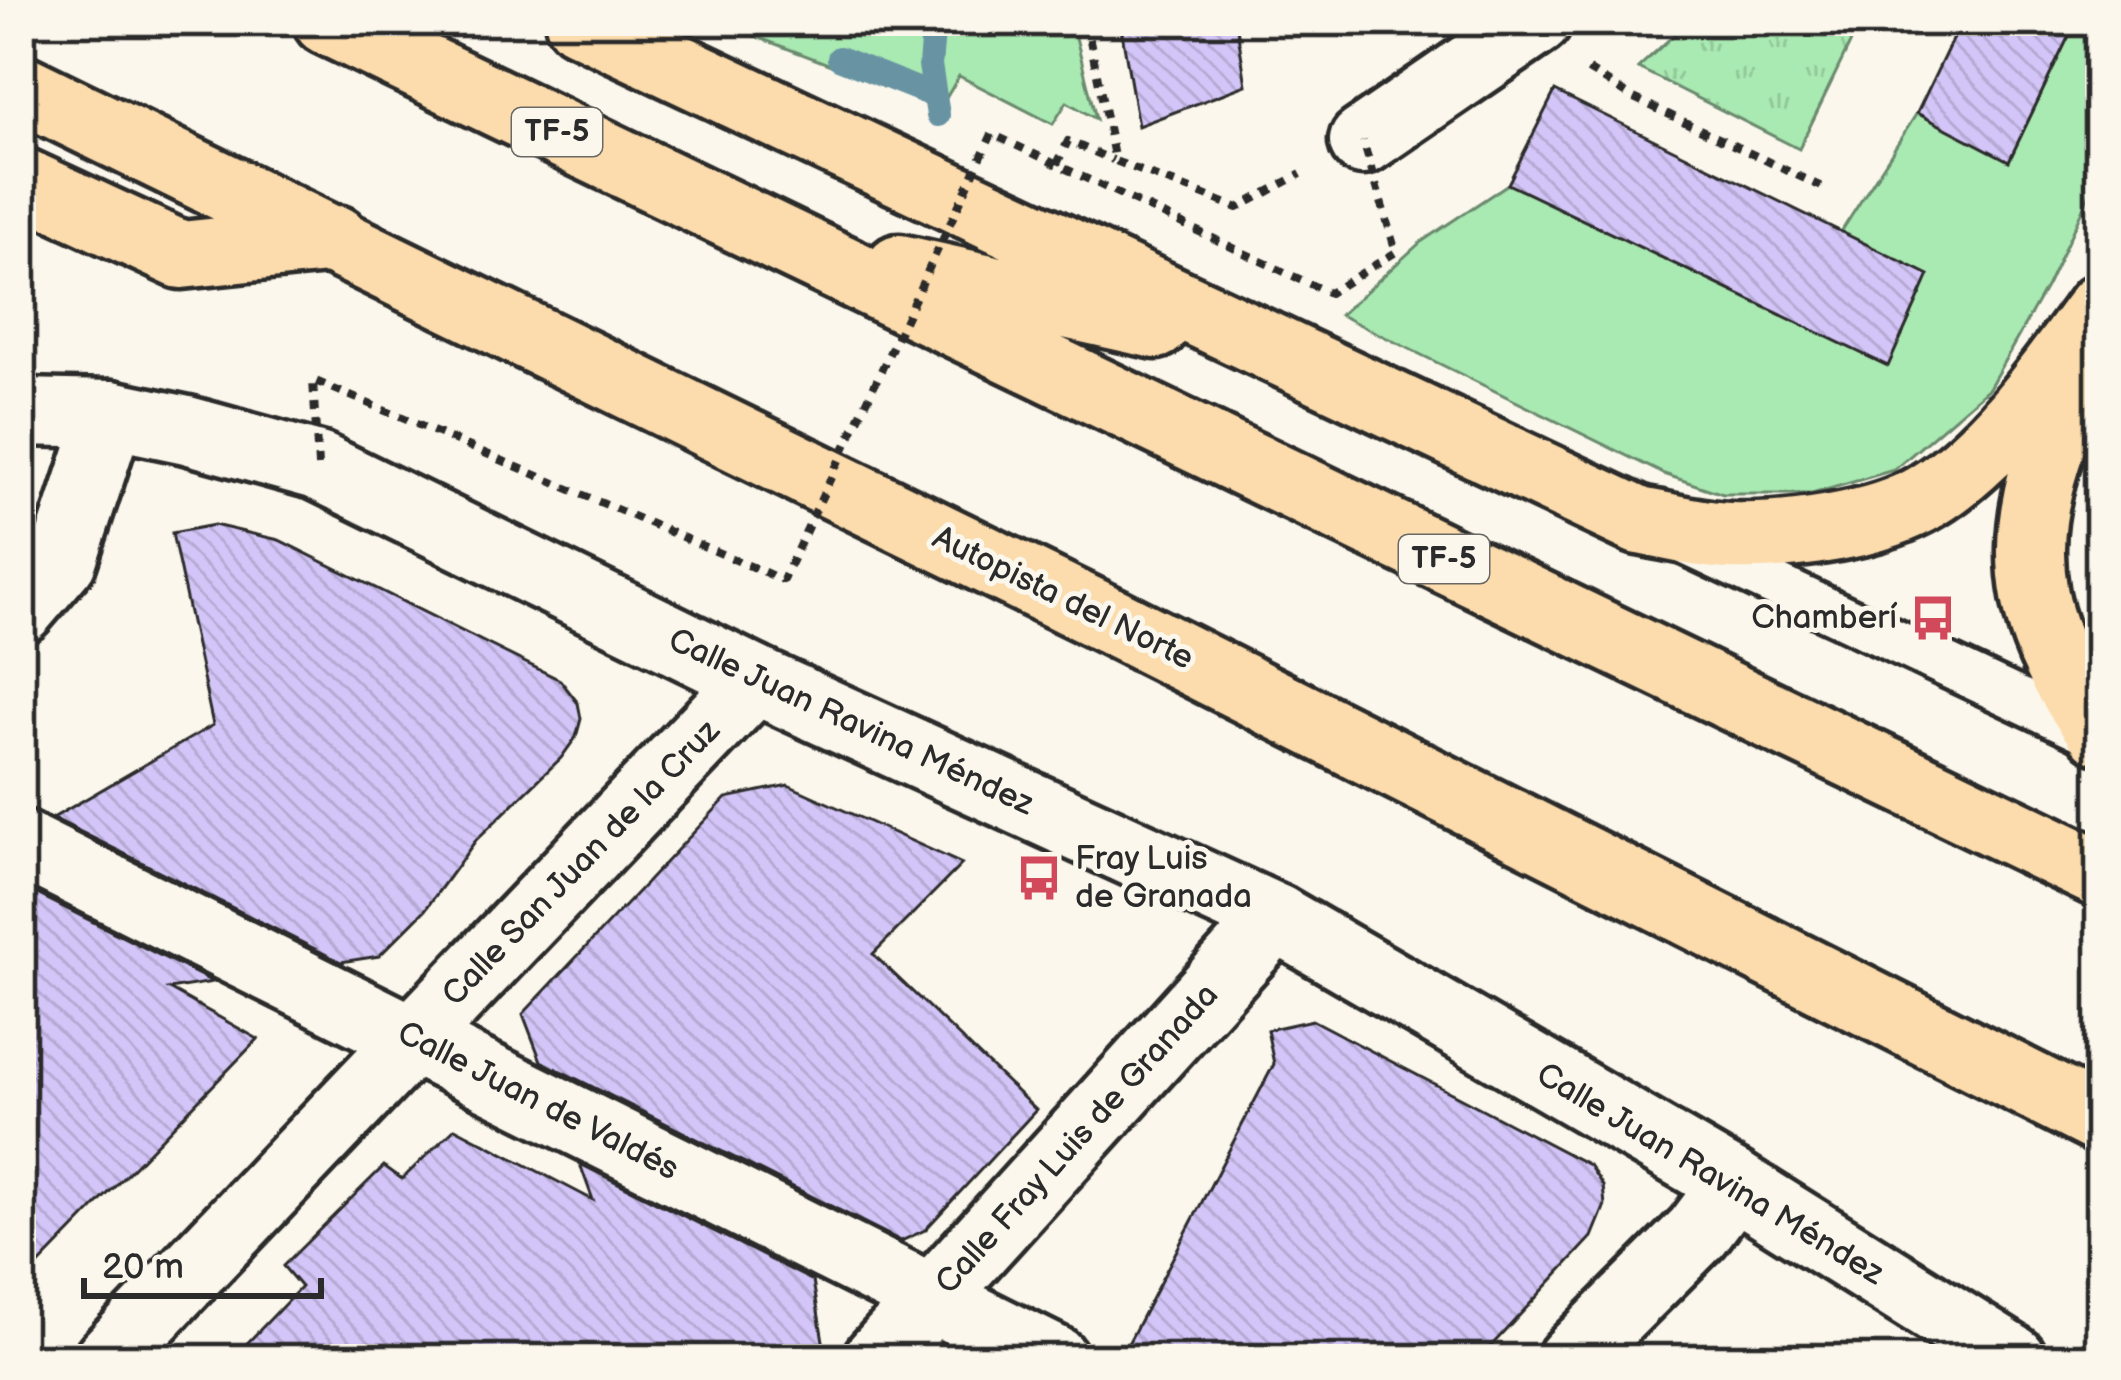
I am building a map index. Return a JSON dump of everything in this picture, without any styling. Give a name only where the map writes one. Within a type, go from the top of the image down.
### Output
[{"type":"highway","name":"TF-5","points":[[327,21],[2100,874]]},
{"type":"highway","points":[[579,21],[1639,521],[1729,536],[1805,530],[1877,518],[1926,497],[1967,465],[2024,407],[2100,307]]},
{"type":"highway","name":"Autopista del Norte","points":[[21,88],[1111,621],[2100,1120]]},
{"type":"highway","points":[[21,181],[181,255],[336,239]]},
{"type":"highway","points":[[788,243],[1270,350]]},
{"type":"highway","points":[[2100,336],[2048,457],[2030,519],[2032,586],[2049,641],[2063,676],[2100,734]]},
{"type":"street","points":[[1342,152],[1532,27]]},
{"type":"street","name":"Calle Juan Ravina Méndez","points":[[21,412],[110,414],[318,466],[755,680],[1276,918],[1734,1184],[2013,1359]]},
{"type":"street","points":[[21,609],[63,560],[110,414]]},
{"type":"street","name":"Calle San Juan de la Cruz","points":[[108,1359],[755,680]]},
{"type":"street","name":"Calle Juan de Valdés","points":[[21,844],[1054,1359]]},
{"type":"street","name":"Calle Fray Luis de Granada","points":[[878,1359],[1276,918]]},
{"type":"street","points":[[1571,1359],[1698,1232],[1734,1184]]},
{"type":"lane","points":[[1639,521],[2100,734]]},
{"type":"path","points":[[1086,21],[1115,161]]},
{"type":"path","points":[[1532,27],[1632,97],[1826,189]]},
{"type":"path","points":[[318,466],[313,380],[783,580],[992,134],[1056,165],[1330,293],[1396,252],[1342,152],[1238,208],[1068,141],[1056,165]]},
{"type":"green space","points":[[715,21],[1072,21],[1096,119],[1067,102],[1053,124],[959,76],[941,107]]},
{"type":"green space","points":[[1689,21],[1861,21],[1799,149],[1638,68]]},
{"type":"green space","points":[[2076,21],[2100,21],[2100,171],[2047,286],[1989,388],[1894,470],[1812,494],[1723,494],[1664,474],[1340,315],[1421,242],[1508,184],[1888,366],[1925,284],[1841,232],[1917,113],[2009,161]]},
{"type":"building","points":[[1120,21],[1236,21],[1246,85],[1138,126]]},
{"type":"building","points":[[1961,21],[2076,21],[2009,161],[1917,113]]},
{"type":"building","points":[[1555,91],[1929,275],[1888,366],[1508,184]]},
{"type":"building","points":[[214,525],[279,540],[560,680],[578,703],[581,719],[576,737],[561,758],[476,840],[425,910],[379,956],[341,962],[53,818],[213,725],[172,533]]},
{"type":"building","points":[[788,785],[962,864],[873,954],[1036,1110],[925,1230],[901,1241],[541,1061],[523,1014],[726,798]]},
{"type":"building","points":[[21,886],[213,982],[169,989],[258,1039],[21,1283]]},
{"type":"building","points":[[1312,1020],[1589,1165],[1603,1186],[1605,1205],[1592,1237],[1479,1359],[1120,1359],[1274,1064],[1267,1030]]},
{"type":"building","points":[[455,1128],[593,1200],[580,1164],[813,1281],[826,1359],[232,1359],[301,1287],[283,1266],[384,1166],[402,1179]]},
{"type":"waterway","points":[[934,21],[930,65],[938,115]]},
{"type":"waterway","points":[[839,58],[932,95]]},
{"type":"place","name":"Chamberí","points":[[1933,618]]},
{"type":"place","name":"Fray Luis de Granada","points":[[1039,878]]}]
